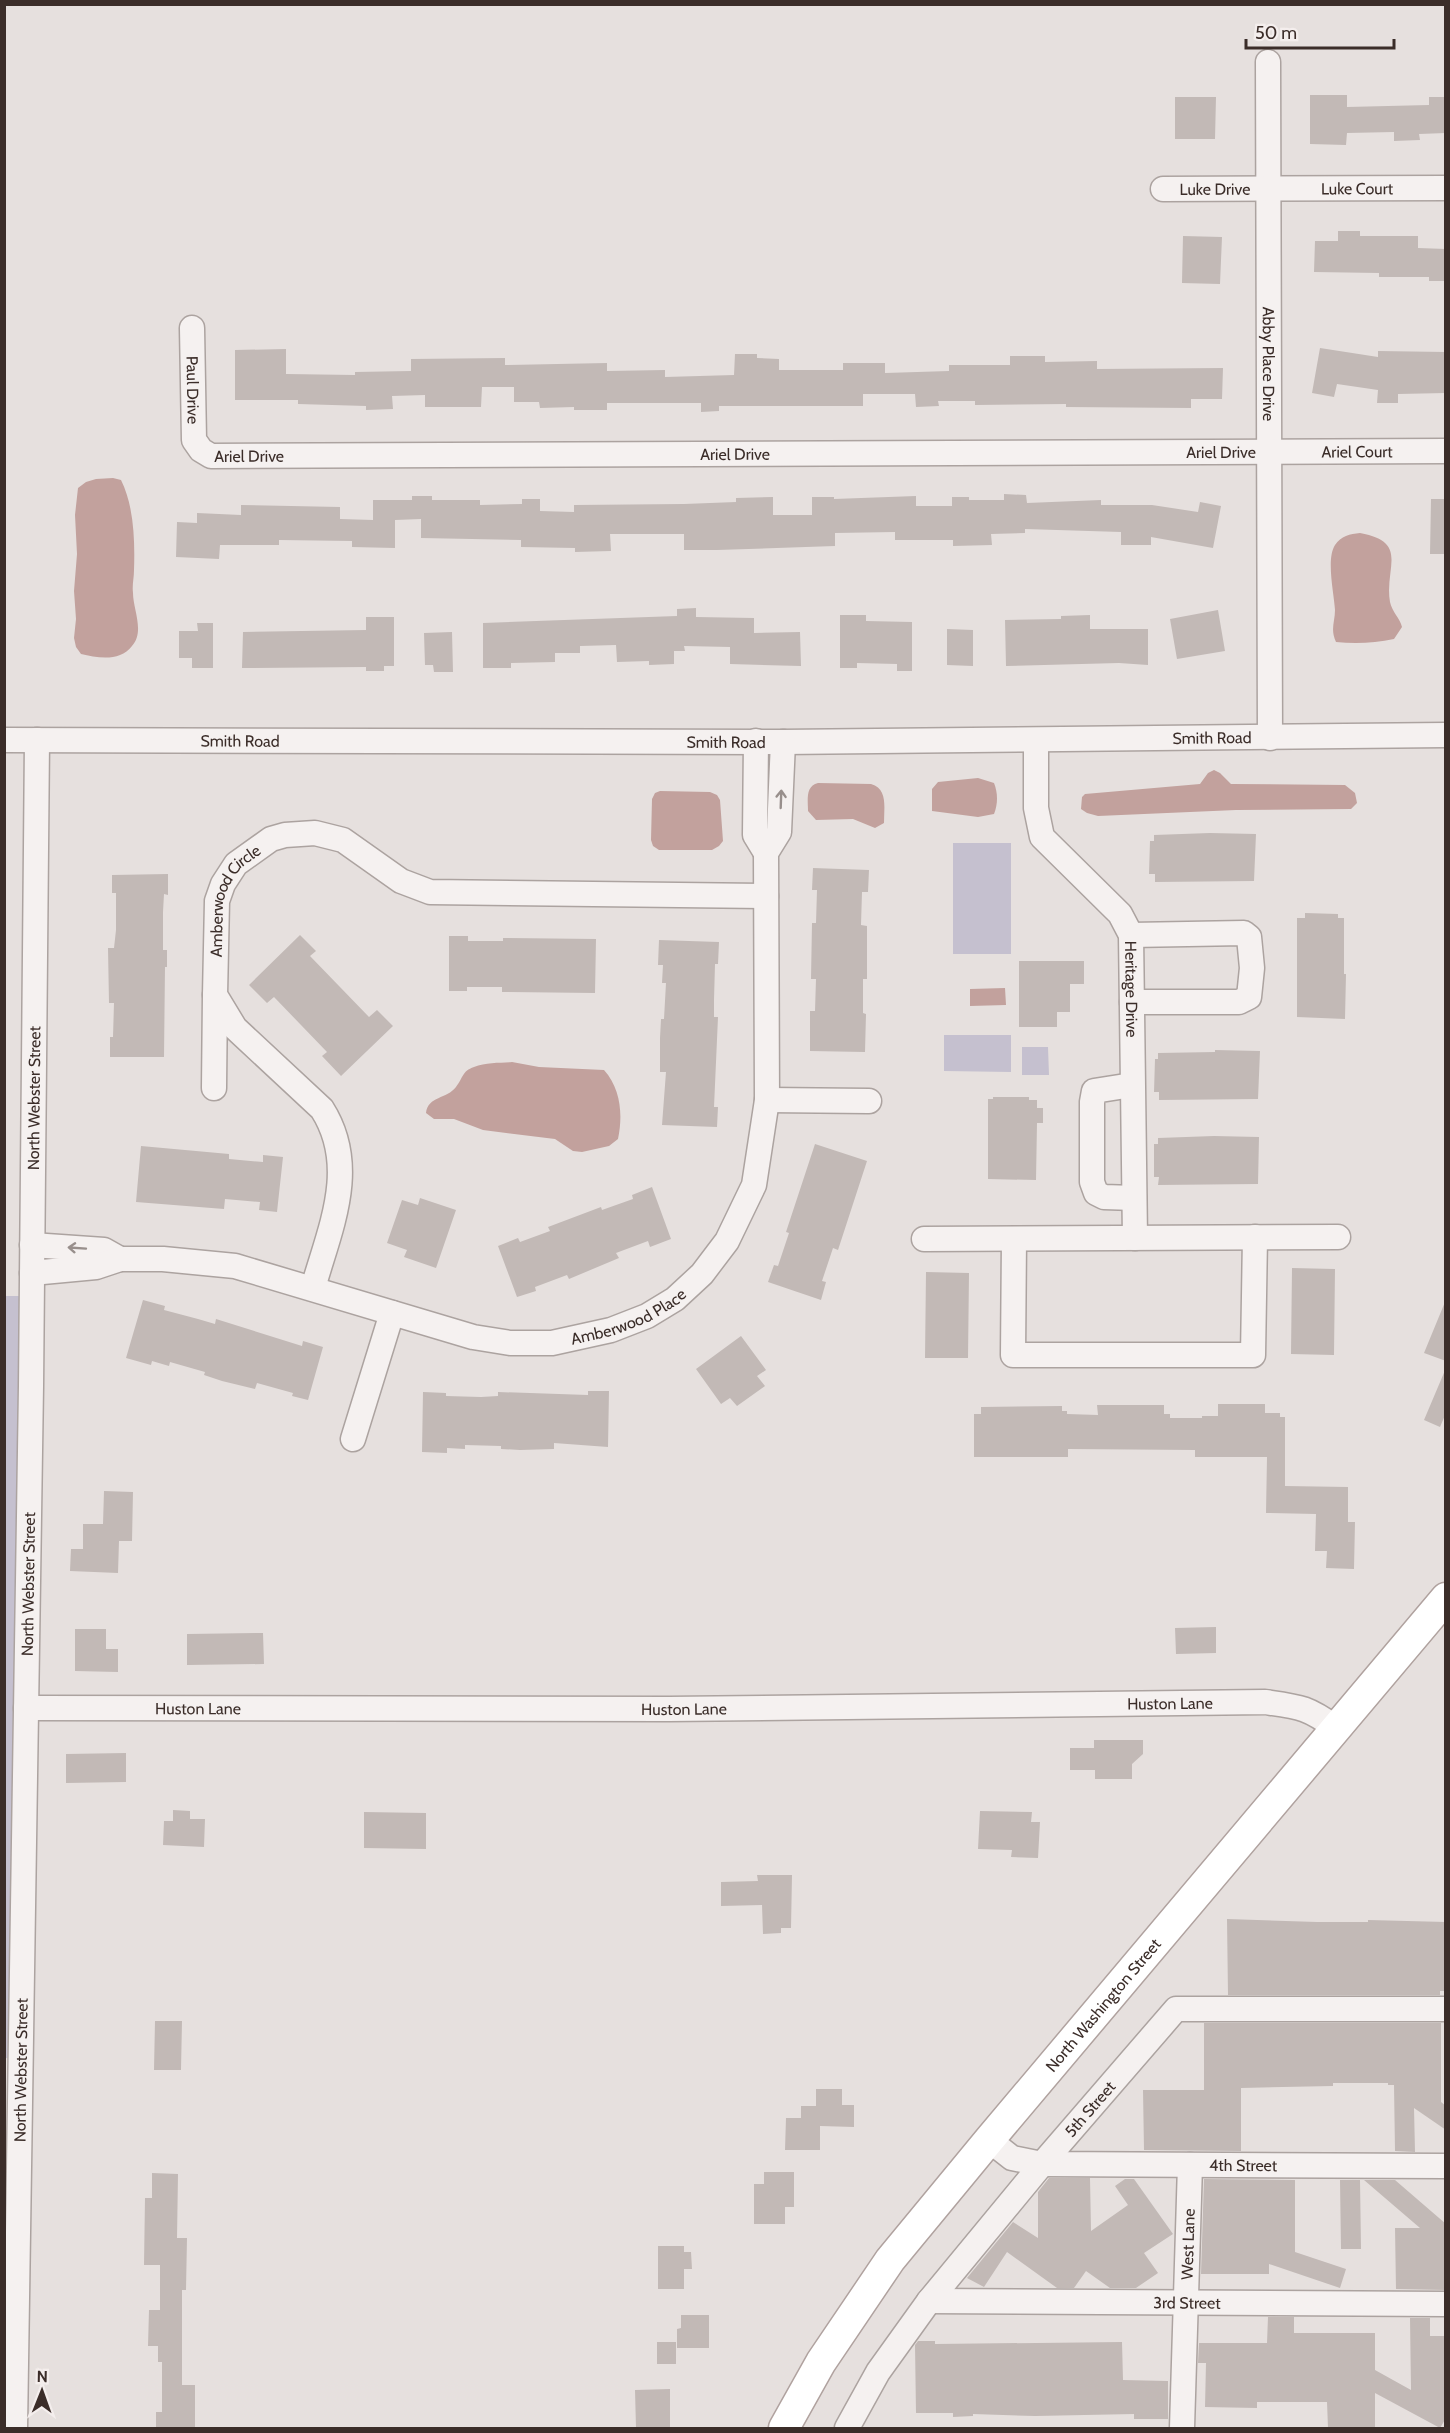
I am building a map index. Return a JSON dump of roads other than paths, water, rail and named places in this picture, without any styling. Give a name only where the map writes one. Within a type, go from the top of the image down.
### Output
[{"type":"main road","name":"North Washington Street","points":[[784,2428],[821,2362],[890,2260],[1446,1599]]},
{"type":"street","name":"Abby Place Drive","points":[[1268,62],[1270,738]]},
{"type":"street","name":"Luke Court","points":[[1268,188],[1446,188]]},
{"type":"street","name":"Luke Drive","points":[[1163,189],[1268,188]]},
{"type":"street","name":"Paul Drive","points":[[192,328],[194,440],[201,450]]},
{"type":"street","name":"Ariel Drive","points":[[201,450],[211,456],[1269,451]]},
{"type":"street","name":"Ariel Court","points":[[1269,451],[1446,451]]},
{"type":"street","name":"Smith Road","points":[[4,740],[783,742],[1446,735]]},
{"type":"street","name":"North Webster Street","points":[[15,2428],[32,1273],[37,740]]},
{"type":"street","name":"Heritage Drive","points":[[1035,740],[1036,808],[1042,837],[1120,914],[1131,935],[1135,1238]]},
{"type":"street","name":"Amberwood Place","points":[[32,1273],[96,1267],[120,1259],[163,1259],[235,1266],[473,1337],[510,1343],[552,1343],[611,1330],[647,1316],[675,1299],[702,1274],[727,1241],[754,1185],[767,1100],[766,853],[755,834],[756,741]]},
{"type":"street","name":"Amberwood Place","points":[[766,853],[779,832],[783,742]]},
{"type":"street","name":"Amberwood Circle","points":[[214,1088],[217,901],[223,884],[236,864],[271,839],[285,835],[315,833],[343,840],[401,881],[430,891],[766,896]]},
{"type":"street","points":[[1131,935],[1244,933],[1249,938],[1252,968],[1249,997],[1239,1002],[1132,1002]]},
{"type":"street","points":[[215,995],[236,1028],[322,1109],[330,1122],[340,1158],[341,1189],[313,1288]]},
{"type":"street","points":[[1132,1084],[1094,1091],[1092,1182],[1096,1193],[1104,1197],[1134,1198]]},
{"type":"street","points":[[767,1100],[869,1101]]},
{"type":"street","points":[[1014,1239],[1013,1355],[1253,1356],[1255,1237]]},
{"type":"street","points":[[924,1239],[1338,1237]]},
{"type":"street","name":"Amberwood Place","points":[[32,1245],[104,1250],[120,1259]]},
{"type":"street","points":[[353,1439],[392,1313]]},
{"type":"street","name":"Huston Lane","points":[[26,1708],[669,1709],[1265,1702],[1302,1707],[1317,1714],[1336,1728]]},
{"type":"street","name":"5th Street","points":[[847,2428],[878,2372],[929,2301],[1042,2164],[1176,2009],[1446,2009]]},
{"type":"street","name":"4th Street","points":[[989,2140],[1012,2158],[1042,2164],[1446,2166]]},
{"type":"street","name":"West Lane","points":[[1182,2428],[1190,2165]]},
{"type":"street","name":"3rd Street","points":[[929,2301],[1446,2304]]}]
